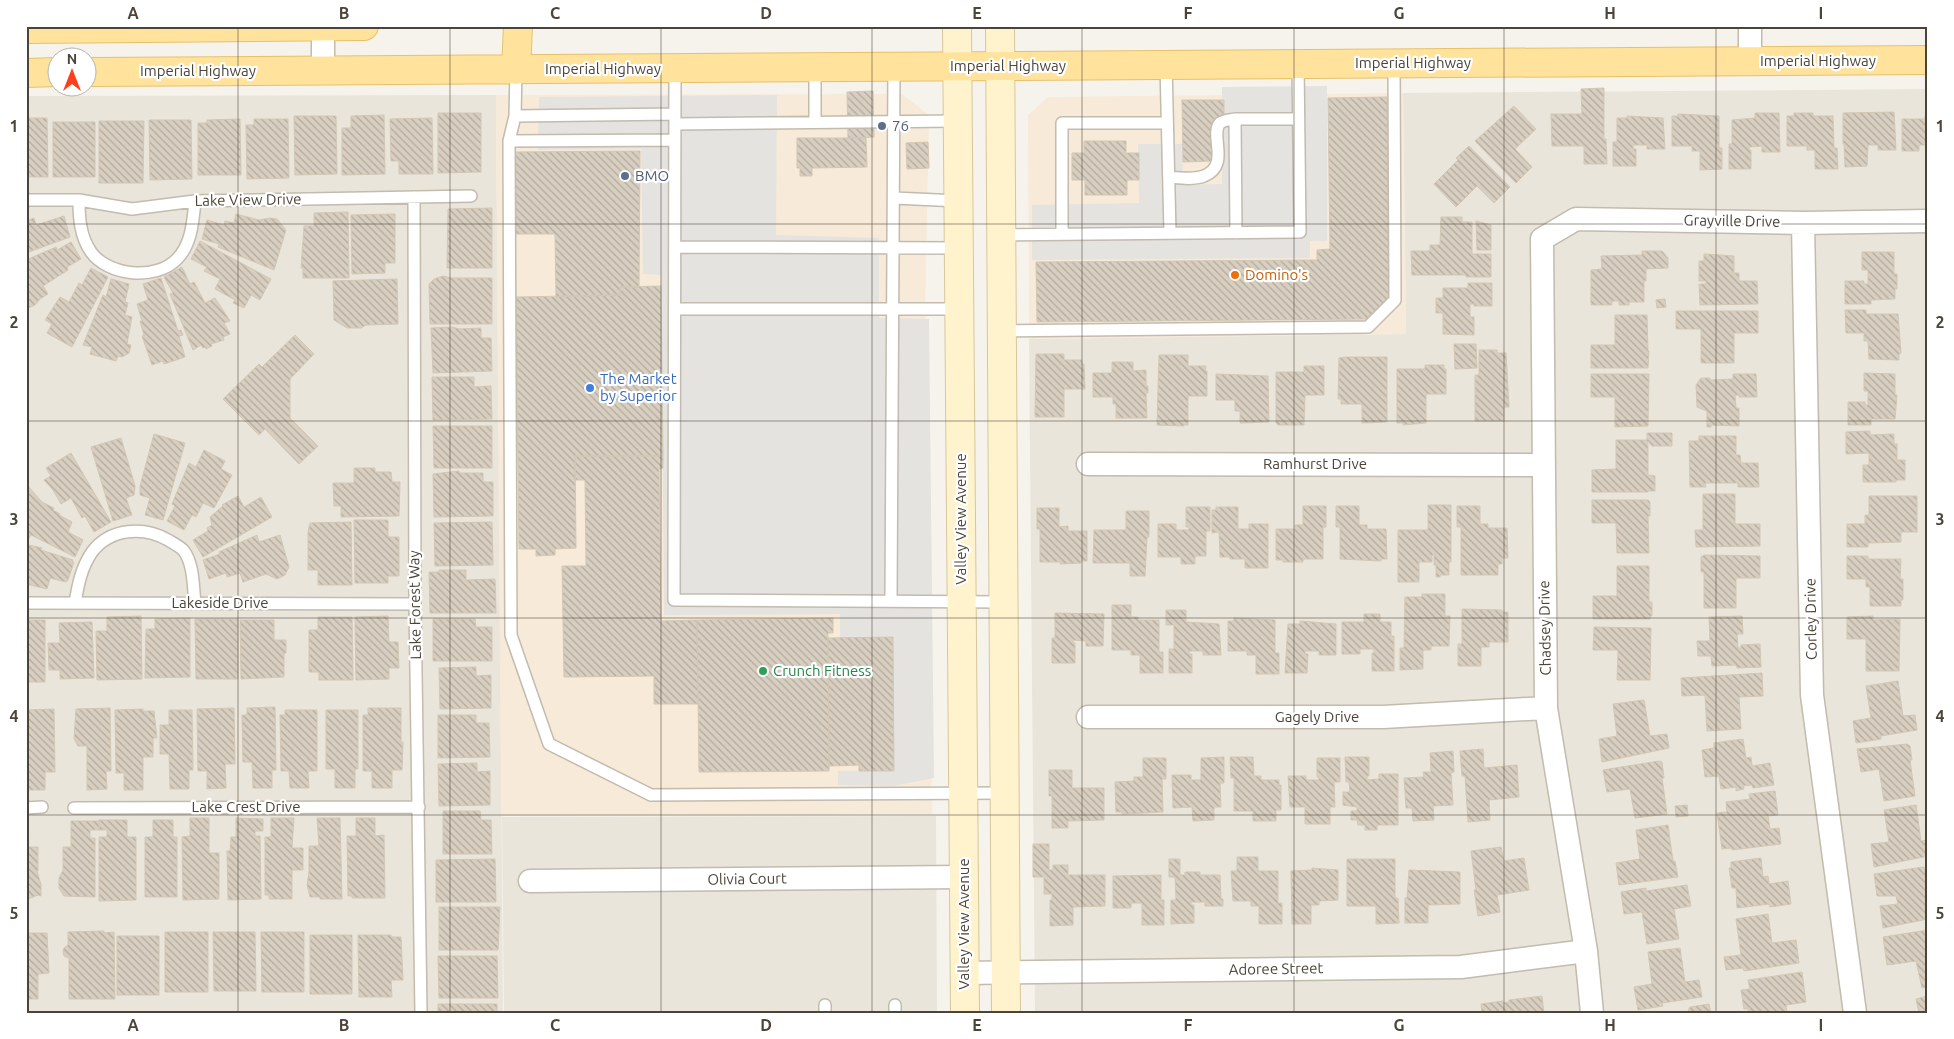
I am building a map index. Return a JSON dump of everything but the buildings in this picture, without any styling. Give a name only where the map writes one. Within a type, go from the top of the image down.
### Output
[{"type":"main road","points":[[26,29],[364,26]]},
{"type":"main road","points":[[516,70],[518,26]]},
{"type":"main road","name":"Valley View Avenue","points":[[957,26],[965,1013]]},
{"type":"main road","points":[[1000,26],[1006,1013]]},
{"type":"main road","name":"Imperial Highway","points":[[98,72],[1928,60]]},
{"type":"main road","points":[[26,72],[48,72]]},
{"type":"street","points":[[323,70],[324,26]]},
{"type":"street","points":[[1750,26],[1750,61]]},
{"type":"street","name":"Grayville Drive","points":[[1542,239],[1576,219],[1803,222],[1928,221]]},
{"type":"street","name":"Corley Drive","points":[[1803,222],[1812,695],[1855,1013]]},
{"type":"street","name":"Chadsey Drive","points":[[1542,239],[1546,708],[1586,951],[1592,1013]]},
{"type":"street","name":"Ramhurst Drive","points":[[1088,464],[1543,464]]},
{"type":"street","name":"Gagely Drive","points":[[1088,717],[1383,717],[1546,708]]},
{"type":"street","name":"Olivia Court","points":[[530,881],[964,877]]},
{"type":"street","name":"Adoree Street","points":[[964,974],[1461,967],[1586,951]]},
{"type":"lane","points":[[1001,235],[1300,232],[1298,64]]},
{"type":"lane","points":[[1002,331],[1368,327],[1395,300],[1394,64]]},
{"type":"lane","points":[[1166,65],[1170,233]]},
{"type":"lane","points":[[891,601],[894,67]]},
{"type":"lane","points":[[675,68],[674,600],[1004,602]]},
{"type":"lane","points":[[815,68],[815,122]]},
{"type":"lane","points":[[516,70],[515,116],[509,141],[511,635],[549,744],[651,795],[1005,793]]},
{"type":"lane","points":[[515,116],[815,122],[958,121]]},
{"type":"lane","points":[[1235,119],[1236,233]]},
{"type":"lane","points":[[1169,177],[1194,178],[1205,175],[1214,168],[1218,160],[1218,128],[1225,120],[1298,119]]},
{"type":"lane","points":[[1062,234],[1062,123],[1167,123]]},
{"type":"lane","points":[[509,141],[675,140]]},
{"type":"lane","name":"Lake View Drive","points":[[26,200],[79,200],[132,209],[195,201],[471,196]]},
{"type":"lane","name":"Lake Forest Way","points":[[414,197],[415,604],[421,1013]]},
{"type":"lane","points":[[894,198],[959,201]]},
{"type":"lane","points":[[79,200],[79,218],[83,236],[91,252],[106,266],[125,272],[143,273],[164,268],[177,259],[188,242],[193,222],[195,201]]},
{"type":"lane","points":[[676,247],[959,248]]},
{"type":"lane","points":[[675,309],[960,309]]},
{"type":"lane","points":[[75,603],[81,571],[92,552],[106,540],[122,533],[146,532],[159,535],[183,550],[189,561],[195,604]]},
{"type":"lane","name":"Lakeside Drive","points":[[26,603],[415,604]]},
{"type":"lane","points":[[26,808],[42,807]]},
{"type":"lane","name":"Lake Crest Drive","points":[[74,808],[418,807]]},
{"type":"shaded area","points":[[1327,86],[1327,241],[1310,241],[1310,258],[1032,260],[1032,205],[1139,203],[1138,144],[1182,144],[1183,185],[1222,184],[1222,87]]},
{"type":"shaded area","points":[[1928,89],[1928,1013],[1035,1013],[1029,339],[1406,334],[1403,93]]},
{"type":"shaded area","points":[[1403,93],[1406,334],[1029,339],[1028,115],[1048,97]]},
{"type":"shaded area","points":[[902,94],[929,115],[924,365],[932,814],[501,816],[496,95]]},
{"type":"shaded area","points":[[496,95],[503,1013],[26,1013],[26,96],[98,98],[98,96]]},
{"type":"shaded area","points":[[777,95],[776,235],[879,238],[879,318],[929,319],[934,778],[893,786],[838,785],[838,771],[894,771],[840,638],[840,614],[664,615],[661,275],[643,274],[641,149],[538,150],[539,97]]},
{"type":"shaded area","points":[[936,816],[937,1013],[504,1013],[502,817]]},
{"type":"place","name":"76","points":[[882,126]]},
{"type":"place","name":"BMO","points":[[625,176]]},
{"type":"place","name":"Domino's","points":[[1235,275]]},
{"type":"place","name":"The Market by Superior","points":[[590,388]]},
{"type":"place","name":"Crunch Fitness","points":[[763,671]]}]
